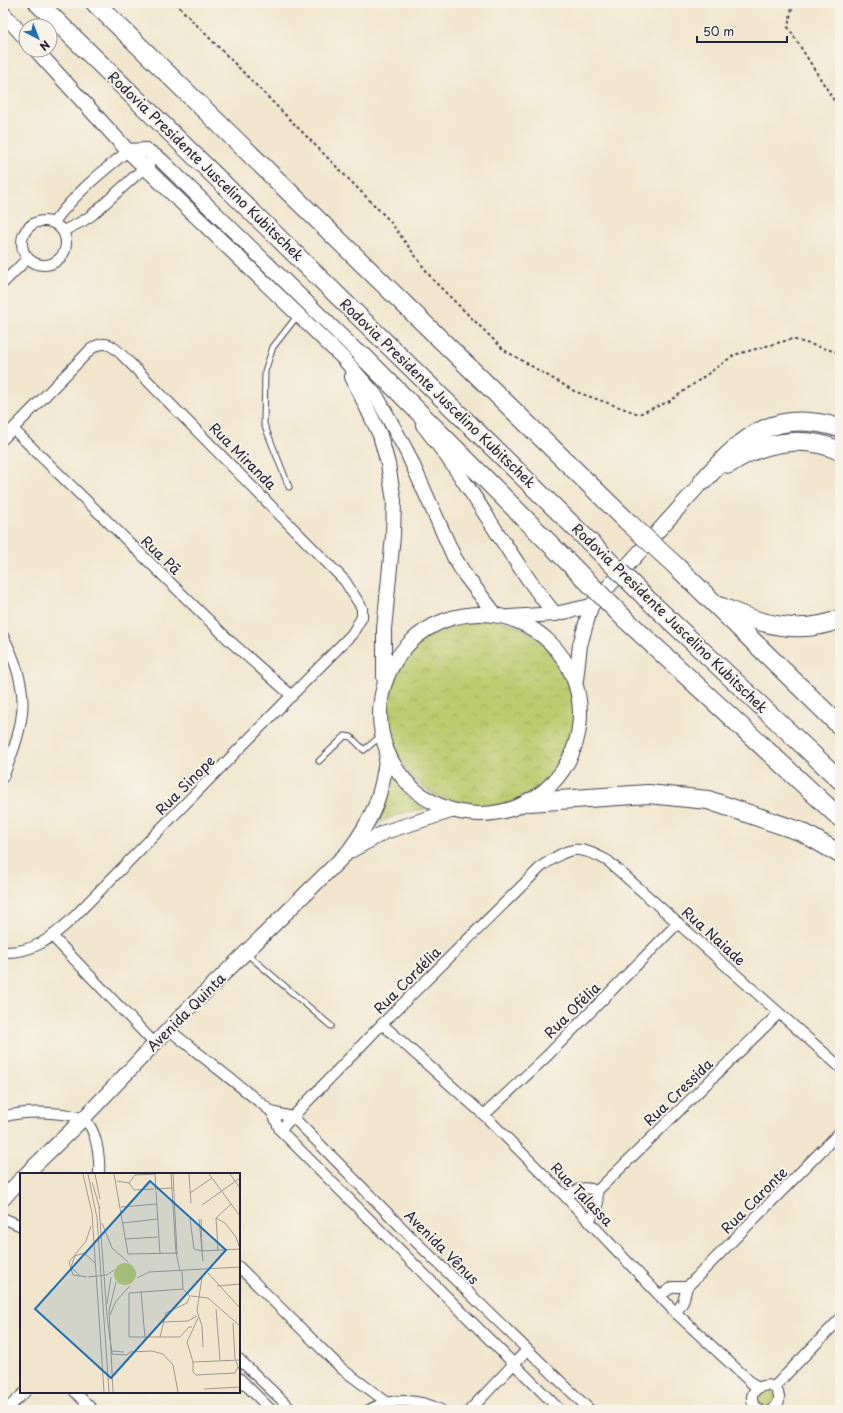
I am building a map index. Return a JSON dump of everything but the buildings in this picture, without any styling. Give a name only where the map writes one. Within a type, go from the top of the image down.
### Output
[{"type":"highway","name":"Rodovia Presidente Juscelino Kubitschek","points":[[38,3],[645,597],[840,780]]},
{"type":"highway","points":[[95,3],[628,522],[676,566],[711,602],[840,726]]},
{"type":"highway","points":[[362,355],[625,619],[840,818]]},
{"type":"highway","points":[[703,481],[746,439],[774,425],[799,420],[822,423],[840,428]]},
{"type":"highway","points":[[703,481],[749,453],[777,443],[812,443],[840,451]]},
{"type":"highway","points":[[711,602],[756,621],[776,626],[798,628],[818,626],[840,619]]},
{"type":"highway","points":[[529,802],[648,794],[708,800],[802,832],[840,854]]},
{"type":"street","points":[[3,13],[18,30]]},
{"type":"street","points":[[43,58],[128,151],[342,357],[377,398],[392,422],[454,557],[465,575],[501,615],[516,619],[536,630],[553,644],[567,662],[576,682],[581,709],[578,737],[568,763],[551,785],[529,802],[504,812],[478,815],[452,811],[424,798],[402,779],[387,753],[381,736],[379,719],[380,701],[384,684],[396,658],[415,637],[439,621],[466,614],[501,615],[555,614],[591,606]]},
{"type":"street","points":[[54,222],[63,210],[93,179],[128,151],[146,150],[156,157],[362,355],[436,443],[464,481],[538,595],[555,614]]},
{"type":"street","points":[[63,231],[83,221],[92,214],[156,157]]},
{"type":"street","points":[[41,221],[54,222],[63,231],[66,237],[65,250],[57,261],[52,264],[38,265],[27,259],[22,246],[25,233],[29,228],[41,221]]},
{"type":"street","points":[[3,283],[27,259]]},
{"type":"street","name":"Rua Miranda","points":[[13,429],[90,349],[99,343],[106,344],[114,348],[330,565],[345,581],[362,608]]},
{"type":"street","points":[[342,357],[380,435],[388,464],[394,501],[393,536],[384,630],[384,684]]},
{"type":"street","points":[[3,439],[13,429]]},
{"type":"street","name":"Rua Pã","points":[[13,429],[198,610],[292,696]]},
{"type":"street","points":[[576,682],[580,645],[591,606],[703,481]]},
{"type":"street","name":"Rua Sinope","points":[[3,952],[18,953],[40,945],[53,937],[352,634],[362,617],[362,608]]},
{"type":"street","points":[[3,636],[17,666],[24,696],[23,712],[16,740],[3,777]]},
{"type":"street","name":"Avenida Quinta","points":[[27,1173],[83,1118],[154,1043],[348,852],[370,821],[376,806],[382,788],[387,753]]},
{"type":"street","name":"Avenida Quinta","points":[[348,852],[385,832],[452,811]]},
{"type":"street","name":"Rua Naiade","points":[[559,854],[575,849],[592,852],[608,861],[778,1014],[840,1067]]},
{"type":"street","name":"Rua Cordélia","points":[[280,1130],[382,1024],[542,866],[559,854]]},
{"type":"street","name":"Rua Ofélia","points":[[484,1115],[547,1056],[678,923]]},
{"type":"street","points":[[53,937],[154,1043]]},
{"type":"street","name":"Rua Cressida","points":[[597,1191],[778,1014]]},
{"type":"street","name":"Rua Talassa","points":[[382,1024],[484,1115],[566,1197],[676,1313],[757,1388]]},
{"type":"street","points":[[168,1029],[272,1112],[293,1117]]},
{"type":"street","points":[[3,1117],[16,1112],[35,1112],[69,1114],[83,1118],[89,1125],[94,1137],[98,1153],[99,1173]]},
{"type":"street","points":[[272,1112],[280,1130],[560,1410]]},
{"type":"street","name":"Avenida Vênus","points":[[293,1117],[527,1350],[590,1410]]},
{"type":"street","name":"Rua Caronte","points":[[676,1313],[683,1302],[687,1287],[840,1132]]},
{"type":"street","points":[[3,1200],[20,1180]]},
{"type":"street","points":[[566,1197],[584,1187],[589,1187],[597,1191],[598,1206],[589,1221]]},
{"type":"street","points":[[3,1218],[20,1226]]},
{"type":"street","points":[[240,1268],[342,1369],[388,1403]]},
{"type":"street","points":[[660,1295],[673,1287],[687,1287]]},
{"type":"street","points":[[774,1387],[840,1319]]},
{"type":"street","points":[[470,1410],[527,1350]]},
{"type":"street","points":[[240,1360],[292,1410]]},
{"type":"street","points":[[240,1379],[271,1410]]},
{"type":"street","points":[[756,1409],[752,1399],[757,1388],[765,1385],[774,1387],[779,1395],[775,1409]]},
{"type":"street","points":[[6,1410],[24,1393]]},
{"type":"street","points":[[76,1393],[93,1410]]},
{"type":"street","points":[[369,1410],[388,1403],[403,1401],[418,1402],[441,1410]]},
{"type":"lane","points":[[289,487],[264,424],[265,371],[272,347],[299,314]]},
{"type":"lane","points":[[319,761],[345,736],[351,737],[364,750],[381,736]]},
{"type":"lane","points":[[246,953],[330,1026]]},
{"type":"path","points":[[175,3],[389,220],[433,280],[504,350],[574,390],[639,414],[670,401],[734,355],[792,339],[840,353]]},
{"type":"path","points":[[793,3],[788,26],[840,110]]},
{"type":"green space","points":[[472,619],[490,619],[517,626],[541,640],[548,646],[554,653],[568,677],[575,704],[575,722],[568,749],[554,773],[548,780],[541,786],[517,800],[490,807],[472,807],[454,803],[437,796],[421,786],[408,773],[398,757],[391,740],[387,722],[387,704],[391,686],[398,669],[408,653],[421,640],[437,630],[454,623]]},
{"type":"green space","points":[[390,767],[402,788],[414,801],[432,808],[401,814],[387,819],[373,827],[389,792]]},
{"type":"green space","points":[[588,1190],[596,1198],[590,1211],[587,1212],[573,1199],[575,1195]]},
{"type":"green space","points":[[765,1386],[778,1395],[769,1410],[763,1410],[754,1396]]}]
